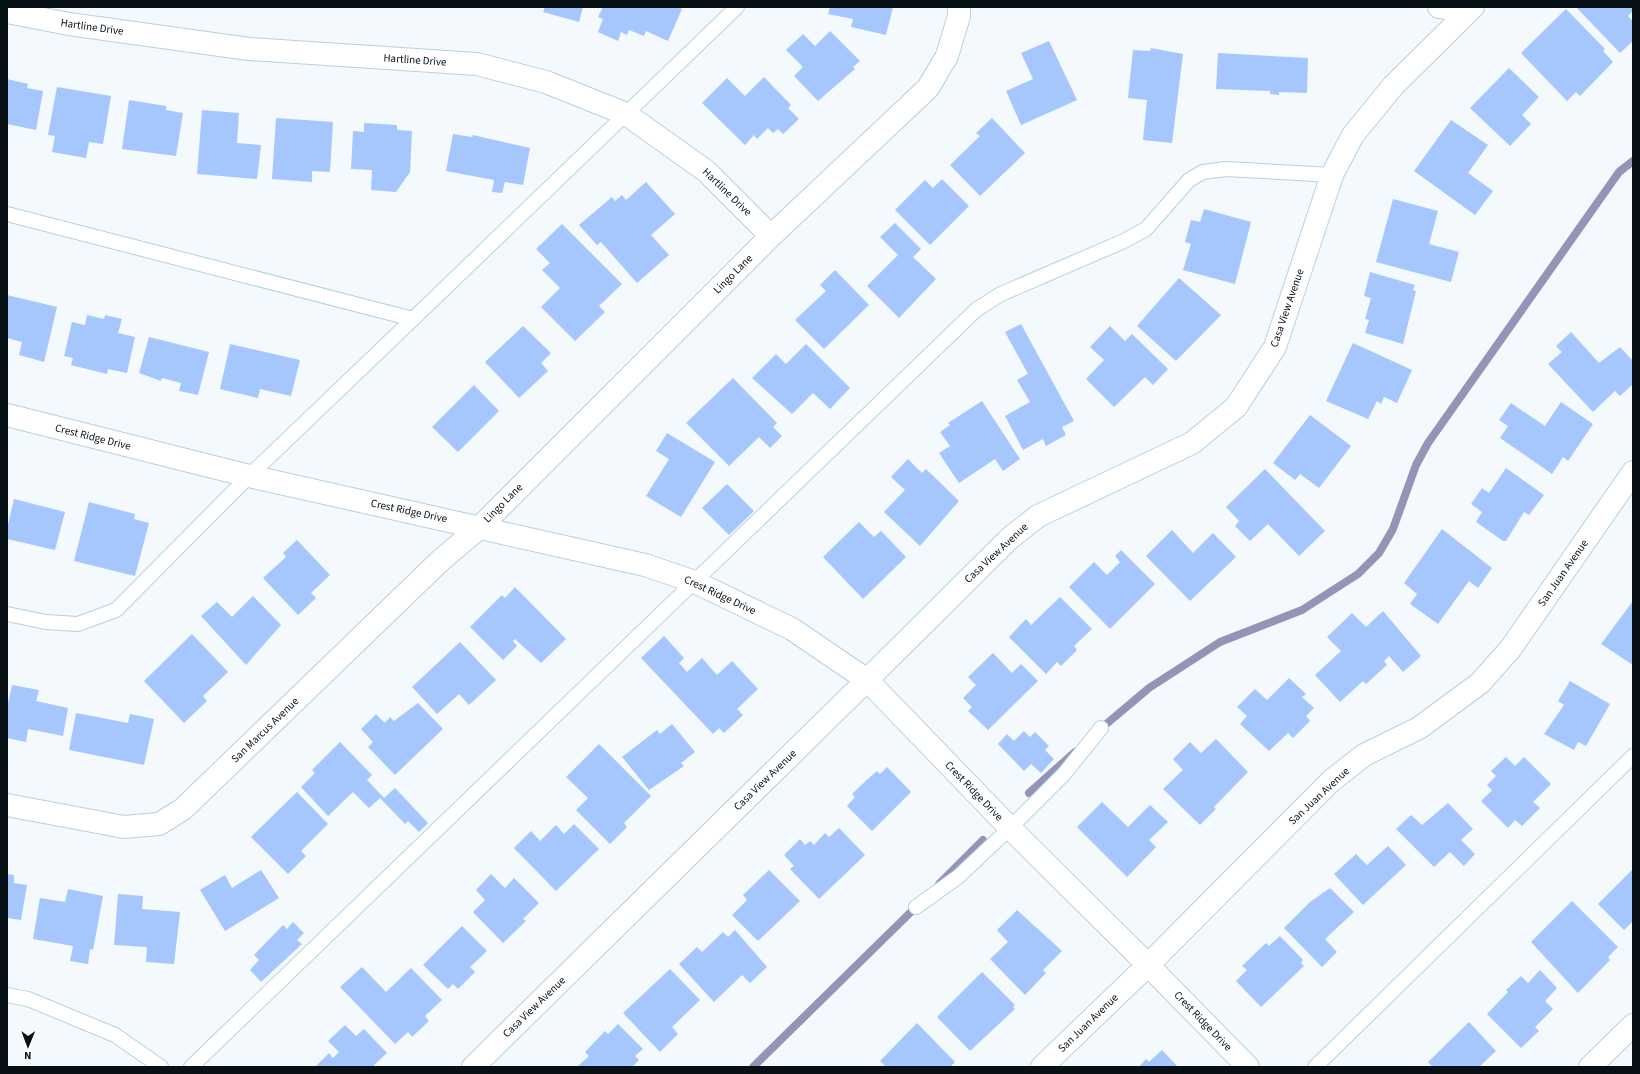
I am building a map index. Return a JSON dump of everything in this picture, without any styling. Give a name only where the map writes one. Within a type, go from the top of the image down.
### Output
[{"type":"street","name":"Lingo Lane","points":[[480,527],[771,236],[928,88],[947,56],[959,16],[959,7]]},
{"type":"street","points":[[1439,7],[1472,8]]},
{"type":"street","name":"Casa View Avenue","points":[[473,1067],[1010,538],[1038,516],[1192,443],[1236,407],[1275,347],[1332,175],[1353,135],[1393,86],[1472,8]]},
{"type":"street","name":"Hartline Drive","points":[[7,12],[69,24],[250,49],[477,64],[546,82],[626,114],[706,171],[771,236]]},
{"type":"street","name":"Crest Ridge Drive","points":[[7,415],[249,476],[645,565],[695,582],[792,629],[867,680],[1010,828],[1248,1067]]},
{"type":"street","name":"San Juan Avenue","points":[[1042,1067],[1148,965],[1331,781],[1364,755],[1419,728],[1480,683],[1511,648],[1633,472]]},
{"type":"street","name":"San Marcus Avenue","points":[[7,805],[124,827],[159,824],[183,809],[441,560],[480,527]]},
{"type":"street","points":[[1590,1067],[1633,1025]]},
{"type":"lane","points":[[7,614],[46,622],[78,624],[116,610],[249,476],[737,7]]},
{"type":"lane","points":[[191,1067],[977,309],[1000,294],[1124,241],[1146,229],[1189,180],[1204,172],[1226,169],[1332,175]]},
{"type":"lane","points":[[7,214],[413,319]]},
{"type":"lane","points":[[916,907],[958,877],[1010,828],[1064,774],[1101,728]]},
{"type":"lane","points":[[1315,1067],[1633,756]]},
{"type":"lane","points":[[7,995],[28,1000],[115,1035],[161,1067]]},
{"type":"building","points":[[545,7],[583,7],[579,22],[543,12]]},
{"type":"building","points":[[603,7],[678,7],[682,9],[668,41],[646,31],[644,36],[629,30],[627,35],[621,32],[618,41],[598,32],[603,19],[598,17]]},
{"type":"building","points":[[830,7],[893,7],[886,35],[851,27],[853,19],[828,14]]},
{"type":"building","points":[[1576,7],[1633,7],[1633,11],[1628,16],[1633,21],[1633,41],[1620,53]]},
{"type":"building","points":[[1566,9],[1605,49],[1603,51],[1613,62],[1580,96],[1576,92],[1567,101],[1521,53]]},
{"type":"building","points":[[830,31],[860,61],[853,67],[855,69],[818,101],[794,76],[803,67],[786,50],[803,34],[815,46]]},
{"type":"building","points":[[1049,41],[1077,100],[1021,125],[1006,91],[1033,79],[1021,53]]},
{"type":"building","points":[[1151,48],[1183,54],[1172,143],[1143,140],[1147,100],[1128,98],[1133,50],[1150,51]]},
{"type":"building","points":[[1218,53],[1308,58],[1307,93],[1279,92],[1279,95],[1270,94],[1270,91],[1216,89]]},
{"type":"building","points":[[1509,68],[1539,97],[1522,115],[1531,124],[1510,146],[1470,108]]},
{"type":"building","points":[[764,77],[791,105],[788,108],[799,119],[783,134],[778,129],[773,133],[768,128],[757,139],[754,135],[745,145],[702,103],[727,78],[745,96]]},
{"type":"building","points":[[7,79],[28,84],[27,88],[43,91],[36,130],[7,124]]},
{"type":"building","points":[[57,87],[111,96],[103,144],[89,142],[86,158],[52,152],[55,136],[48,135]]},
{"type":"building","points":[[129,100],[166,106],[166,110],[183,113],[176,156],[122,149]]},
{"type":"building","points":[[202,110],[239,113],[237,143],[261,145],[257,179],[197,174]]},
{"type":"building","points":[[276,118],[333,122],[330,172],[312,171],[312,182],[272,179]]},
{"type":"building","points":[[992,118],[1025,153],[980,196],[950,165],[980,136],[976,133]]},
{"type":"building","points":[[1451,120],[1488,145],[1468,173],[1493,191],[1475,215],[1414,171]]},
{"type":"building","points":[[364,123],[397,125],[397,130],[412,131],[410,172],[396,192],[371,190],[372,170],[351,169],[353,131],[364,132]]},
{"type":"building","points":[[453,134],[472,137],[473,135],[530,148],[523,185],[505,182],[502,193],[492,192],[494,180],[446,171]]},
{"type":"building","points":[[942,179],[969,206],[930,245],[895,210],[925,180],[933,188]]},
{"type":"building","points":[[646,182],[675,214],[651,235],[669,255],[637,283],[601,242],[597,245],[579,225],[612,197],[615,201],[622,195],[626,200]]},
{"type":"building","points":[[1393,199],[1438,211],[1429,244],[1459,252],[1451,282],[1376,262]]},
{"type":"building","points":[[1204,209],[1251,222],[1235,284],[1183,270],[1191,244],[1185,242],[1191,220],[1200,222]]},
{"type":"building","points":[[895,223],[921,249],[913,257],[936,279],[899,318],[867,286],[898,255],[880,237]]},
{"type":"building","points":[[562,224],[622,284],[599,306],[605,312],[575,341],[541,307],[560,288],[542,270],[550,263],[536,249]]},
{"type":"building","points":[[835,270],[869,305],[824,349],[795,320],[826,291],[820,285]]},
{"type":"building","points":[[1370,272],[1415,285],[1413,290],[1416,291],[1403,344],[1365,333],[1369,320],[1365,319],[1371,298],[1364,296]]},
{"type":"building","points":[[1179,278],[1221,315],[1176,361],[1137,326]]},
{"type":"building","points":[[7,295],[57,307],[44,362],[19,355],[22,342],[7,338]]},
{"type":"building","points":[[87,315],[104,319],[105,315],[122,319],[118,333],[135,337],[127,373],[108,369],[107,374],[71,365],[73,358],[64,356],[72,322],[85,325]]},
{"type":"building","points":[[1021,324],[1074,421],[1062,427],[1066,435],[1046,446],[1043,439],[1023,450],[1005,416],[1030,402],[1017,380],[1028,374],[1005,332]]},
{"type":"building","points":[[523,326],[551,353],[541,363],[548,371],[519,398],[485,362]]},
{"type":"building","points":[[1110,326],[1125,341],[1132,334],[1168,369],[1153,385],[1145,377],[1114,407],[1086,379],[1104,360],[1090,347]]},
{"type":"building","points":[[1571,332],[1599,363],[1620,347],[1633,361],[1633,384],[1620,396],[1615,391],[1593,412],[1548,364],[1562,352],[1556,346]]},
{"type":"building","points":[[149,337],[209,352],[198,395],[179,391],[181,383],[162,378],[161,381],[139,373]]},
{"type":"building","points":[[1353,343],[1412,370],[1397,403],[1384,397],[1381,404],[1377,401],[1368,419],[1326,401]]},
{"type":"building","points":[[230,344],[300,360],[291,396],[260,389],[258,398],[220,389]]},
{"type":"building","points":[[806,344],[850,388],[830,409],[813,393],[792,414],[752,378],[776,354],[786,364]]},
{"type":"building","points":[[733,378],[777,423],[773,427],[782,436],[770,448],[759,437],[729,466],[686,423]]},
{"type":"building","points":[[474,385],[499,411],[458,452],[432,427]]},
{"type":"building","points":[[982,401],[1020,459],[1003,471],[995,459],[959,483],[939,453],[950,446],[940,432],[950,425],[948,423]]},
{"type":"building","points":[[1561,402],[1593,424],[1568,461],[1563,457],[1552,474],[1500,438],[1508,426],[1499,420],[1511,403],[1545,426]]},
{"type":"building","points":[[1310,415],[1351,446],[1319,488],[1300,474],[1295,480],[1273,463]]},
{"type":"building","points":[[667,433],[715,462],[681,517],[646,496],[669,459],[656,451]]},
{"type":"building","points":[[908,459],[922,473],[926,469],[959,501],[920,546],[884,512],[905,490],[891,477]]},
{"type":"building","points":[[1506,468],[1544,495],[1529,515],[1524,512],[1506,541],[1503,541],[1476,522],[1482,512],[1471,504],[1482,488],[1489,493]]},
{"type":"building","points":[[1265,469],[1325,531],[1299,556],[1268,524],[1250,541],[1235,526],[1239,521],[1226,507]]},
{"type":"building","points":[[727,484],[754,511],[729,535],[702,508]]},
{"type":"building","points":[[14,499],[65,512],[55,550],[7,539],[7,529]]},
{"type":"building","points":[[89,502],[135,514],[134,519],[149,523],[135,576],[74,561]]},
{"type":"building","points":[[859,522],[874,537],[881,531],[906,557],[863,599],[823,557]]},
{"type":"building","points":[[1442,529],[1492,568],[1478,588],[1469,581],[1438,624],[1410,604],[1417,594],[1404,583]]},
{"type":"building","points":[[1172,530],[1193,553],[1213,533],[1236,557],[1190,601],[1146,556]]},
{"type":"building","points":[[297,540],[330,575],[311,593],[316,598],[298,615],[263,578],[286,557],[283,553]]},
{"type":"building","points":[[1121,550],[1155,584],[1110,629],[1069,587],[1094,562],[1107,575],[1120,562],[1115,556]]},
{"type":"building","points":[[515,587],[566,639],[541,663],[515,639],[513,641],[517,646],[503,660],[470,627],[502,595],[505,598]]},
{"type":"building","points":[[253,596],[281,625],[246,665],[201,616],[217,602],[232,617]]},
{"type":"building","points":[[1060,597],[1092,629],[1074,646],[1077,650],[1061,666],[1057,662],[1046,674],[1009,637],[1026,619],[1031,625]]},
{"type":"building","points":[[1633,601],[1633,665],[1601,644]]},
{"type":"building","points":[[1383,611],[1421,656],[1403,672],[1389,656],[1384,661],[1387,665],[1366,684],[1363,681],[1340,702],[1315,675],[1341,651],[1327,637],[1352,613],[1366,627]]},
{"type":"building","points":[[192,634],[228,672],[203,696],[207,701],[184,723],[144,681]]},
{"type":"building","points":[[664,636],[684,658],[679,663],[687,672],[702,658],[717,675],[732,661],[758,689],[737,709],[743,715],[724,733],[719,728],[713,734],[641,658]]},
{"type":"building","points":[[460,642],[496,680],[469,705],[459,694],[437,714],[412,687]]},
{"type":"building","points":[[993,653],[1012,673],[1021,664],[1038,681],[988,730],[968,711],[972,707],[963,698],[976,685],[968,677]]},
{"type":"building","points":[[1289,678],[1306,694],[1302,697],[1314,708],[1306,716],[1310,721],[1293,738],[1288,733],[1269,751],[1240,724],[1247,716],[1237,707],[1255,689],[1267,700]]},
{"type":"building","points":[[1570,681],[1610,704],[1586,746],[1578,742],[1574,750],[1544,734],[1564,705],[1558,701]]},
{"type":"building","points":[[12,685],[39,690],[36,701],[68,708],[63,736],[28,729],[26,742],[7,738],[7,708]]},
{"type":"building","points":[[418,703],[443,729],[395,775],[368,747],[373,742],[361,729],[376,714],[385,723],[390,717],[394,721]]},
{"type":"building","points":[[76,713],[128,723],[130,714],[154,719],[144,765],[69,750]]},
{"type":"building","points":[[672,724],[695,752],[681,763],[684,766],[649,790],[622,757],[657,730],[660,734]]},
{"type":"building","points":[[1024,731],[1030,737],[1035,732],[1049,746],[1045,750],[1054,759],[1041,773],[1031,764],[1024,771],[998,744],[1007,734],[1014,741]]},
{"type":"building","points":[[1216,739],[1248,772],[1214,807],[1216,809],[1200,825],[1163,789],[1183,770],[1173,759],[1190,742],[1201,753]]},
{"type":"building","points":[[340,742],[372,775],[367,780],[384,798],[395,788],[428,823],[419,832],[408,821],[405,824],[380,798],[369,808],[353,792],[328,816],[301,787],[315,773],[312,770]]},
{"type":"building","points":[[599,744],[651,796],[624,823],[627,827],[610,844],[576,810],[588,798],[566,777]]},
{"type":"building","points":[[1506,757],[1515,766],[1524,757],[1551,784],[1533,802],[1540,808],[1522,826],[1515,820],[1508,828],[1481,801],[1492,790],[1487,785],[1496,776],[1491,771]]},
{"type":"building","points":[[887,767],[911,792],[872,831],[847,806],[855,797],[852,794],[877,771],[880,774]]},
{"type":"building","points":[[297,792],[328,824],[301,851],[306,856],[288,874],[251,837]]},
{"type":"building","points":[[1102,802],[1128,827],[1150,805],[1168,822],[1149,840],[1156,847],[1127,877],[1077,827]]},
{"type":"building","points":[[1448,803],[1473,829],[1461,840],[1475,854],[1464,866],[1450,852],[1434,867],[1396,829],[1411,815],[1422,825]]},
{"type":"building","points":[[574,824],[599,849],[556,891],[514,848],[531,831],[540,841],[556,825],[564,834]]},
{"type":"building","points":[[839,828],[865,855],[819,899],[790,869],[794,866],[784,855],[800,839],[805,845],[810,841],[814,845],[825,833],[829,837]]},
{"type":"building","points":[[1388,846],[1406,865],[1363,905],[1334,874],[1356,854],[1367,865]]},
{"type":"building","points":[[1633,869],[1633,921],[1624,930],[1598,904]]},
{"type":"building","points":[[261,870],[279,898],[225,931],[200,890],[225,875],[232,888]]},
{"type":"building","points":[[769,870],[800,901],[758,941],[732,915],[747,900],[743,895]]},
{"type":"building","points":[[7,874],[14,875],[14,883],[27,885],[21,920],[7,918]]},
{"type":"building","points":[[491,874],[505,888],[514,878],[539,903],[523,919],[526,921],[503,943],[473,912],[485,900],[476,890]]},
{"type":"building","points":[[1330,888],[1354,912],[1325,939],[1337,952],[1322,967],[1284,928],[1310,902]]},
{"type":"building","points":[[68,889],[103,896],[93,950],[90,949],[88,964],[70,961],[73,946],[33,939],[40,898],[65,902]]},
{"type":"building","points":[[118,894],[143,896],[142,909],[180,912],[174,964],[146,962],[147,947],[114,945]]},
{"type":"building","points":[[1572,901],[1618,947],[1608,957],[1610,960],[1578,993],[1531,942]]},
{"type":"building","points":[[1017,910],[1062,951],[1043,970],[1046,973],[1025,995],[990,959],[1008,942],[997,930]]},
{"type":"building","points":[[293,922],[304,933],[297,940],[302,944],[261,982],[250,970],[259,960],[254,955],[283,925],[287,929]]},
{"type":"building","points":[[462,926],[487,951],[470,967],[475,972],[458,989],[453,984],[448,989],[423,965]]},
{"type":"building","points":[[735,930],[767,967],[750,983],[742,975],[714,1002],[679,964],[697,947],[702,952],[723,932],[728,937]]},
{"type":"building","points":[[1280,936],[1303,960],[1301,963],[1304,966],[1261,1007],[1236,981],[1247,970],[1242,966],[1266,943],[1269,946]]},
{"type":"building","points":[[362,967],[386,992],[411,968],[442,1000],[425,1016],[429,1021],[412,1037],[408,1032],[395,1044],[340,987]]},
{"type":"building","points":[[670,969],[700,1000],[672,1027],[678,1034],[660,1052],[623,1013]]},
{"type":"building","points":[[1540,970],[1557,988],[1545,1001],[1553,1009],[1535,1027],[1539,1031],[1521,1048],[1487,1014],[1508,992],[1506,990],[1521,976],[1528,983]]},
{"type":"building","points":[[982,972],[1015,1005],[1013,1007],[1015,1009],[970,1051],[937,1017]]},
{"type":"building","points":[[1469,1022],[1496,1051],[1479,1067],[1433,1067],[1428,1062]]},
{"type":"building","points":[[917,1023],[955,1062],[950,1067],[886,1067],[880,1061]]},
{"type":"building","points":[[618,1024],[643,1049],[635,1056],[639,1060],[632,1067],[577,1067],[589,1056],[585,1052],[605,1031],[608,1034]]},
{"type":"building","points":[[345,1025],[356,1036],[364,1029],[387,1053],[372,1067],[317,1067],[316,1066],[329,1053],[333,1058],[339,1052],[328,1041]]},
{"type":"building","points":[[1162,1050],[1178,1067],[1139,1067],[1146,1059],[1149,1062]]},
{"type":"waterway","points":[[1098,731],[1149,688],[1220,642],[1302,610],[1358,574],[1379,553],[1393,529],[1416,465],[1428,443],[1619,172],[1633,161]]},
{"type":"waterway","points":[[1029,793],[1075,752]]},
{"type":"waterway","points":[[939,884],[983,840]]},
{"type":"waterway","points":[[753,1067],[918,905]]}]
